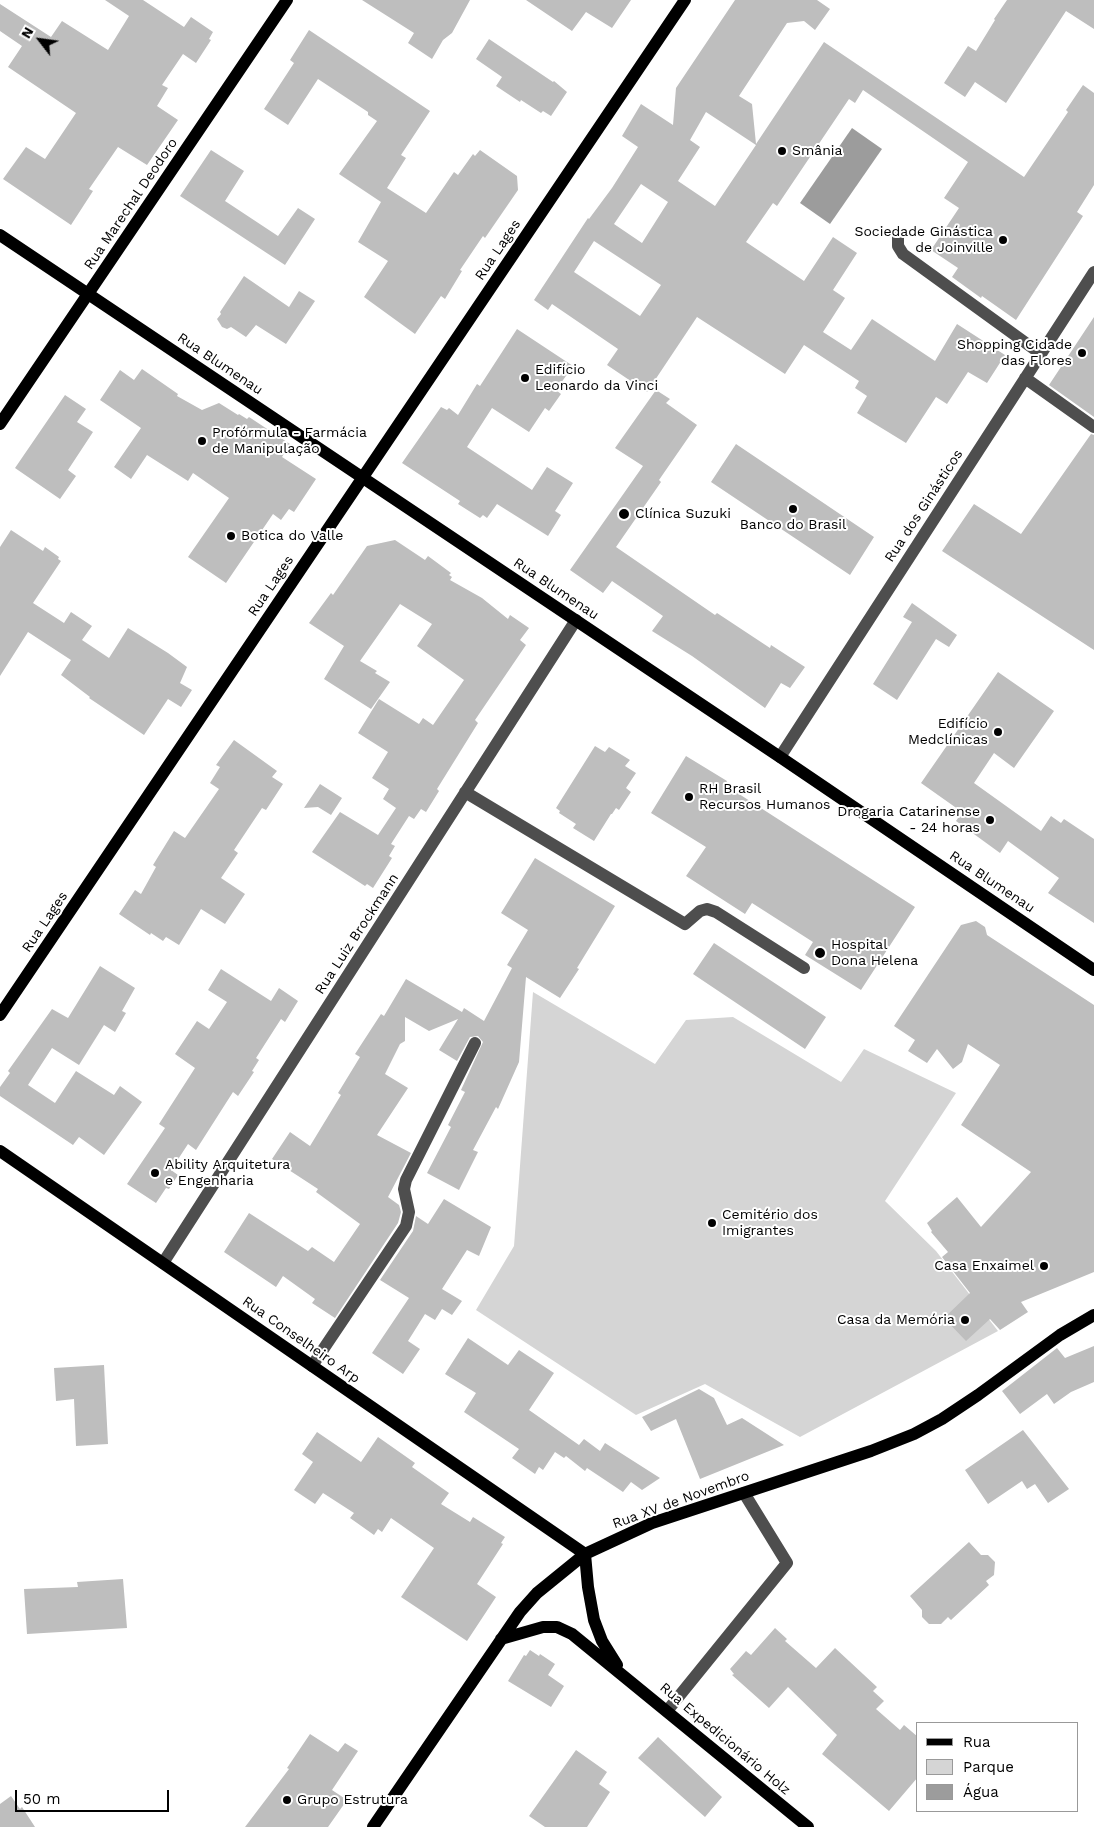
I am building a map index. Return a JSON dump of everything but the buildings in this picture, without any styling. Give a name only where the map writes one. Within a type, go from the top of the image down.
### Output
[{"type":"main road","name":"Rua Marechal Deodoro","points":[[0,424],[287,0]]},
{"type":"main road","name":"Rua Lages","points":[[0,1015],[685,0]]},
{"type":"main road","name":"Rua Blumenau","points":[[0,235],[780,757],[1094,970]]},
{"type":"main road","name":"Rua Conselheiro Arp","points":[[0,1151],[585,1554]]},
{"type":"main road","name":"Rua XV de Novembro","points":[[373,1827],[520,1612],[537,1593],[585,1554],[652,1523],[871,1451],[914,1434],[942,1419],[1060,1335],[1094,1315]]},
{"type":"main road","name":"Rua Expedicionário Holz","points":[[585,1554],[589,1597],[594,1620],[602,1641],[623,1674]]},
{"type":"main road","name":"Rua Expedicionário Holz","points":[[500,1639],[542,1627],[557,1627],[572,1634],[808,1827]]},
{"type":"street","points":[[898,235],[898,246],[903,254],[1041,354]]},
{"type":"street","name":"Rua dos Ginásticos","points":[[780,757],[1094,272]]},
{"type":"street","points":[[1025,378],[1094,427]]},
{"type":"street","name":"Rua Luiz Brockmann","points":[[162,1263],[576,620]]},
{"type":"street","points":[[465,792],[685,924],[700,911],[707,909],[716,912],[804,968]]},
{"type":"street","points":[[312,1366],[406,1226],[409,1212],[404,1188],[406,1180],[475,1043]]},
{"type":"street","points":[[667,1710],[787,1563],[744,1493]]},
{"type":"green space","name":"Cemitério dos Imigrantes","points":[[533,992],[655,1064],[686,1020],[733,1017],[841,1082],[864,1049],[956,1093],[885,1201],[936,1251],[998,1331],[800,1437],[705,1384],[636,1415],[476,1310],[514,1246]]},
{"type":"water","points":[[852,128],[882,149],[830,224],[800,203]]},
{"type":"place","name":"Smânia","points":[[782,151]]},
{"type":"place","name":"Sociedade Ginástica de Joinville","points":[[1003,240]]},
{"type":"place","name":"Shopping Cidade das Flores","points":[[1082,353]]},
{"type":"place","name":"Edifício Leonardo da Vinci","points":[[525,378]]},
{"type":"place","name":"Profórmula - Farmácia de Manipulação","points":[[202,441]]},
{"type":"place","name":"Banco do Brasil","points":[[793,509]]},
{"type":"place","name":"Clínica Suzuki","points":[[624,514]]},
{"type":"place","name":"Botica do Valle","points":[[231,536]]},
{"type":"place","name":"Edifício Medclínicas","points":[[998,732]]},
{"type":"place","name":"RH Brasil Recursos Humanos","points":[[689,797]]},
{"type":"place","name":"Drogaria Catarinense - 24 horas","points":[[990,820]]},
{"type":"place","name":"Hospital Dona Helena","points":[[820,953]]},
{"type":"place","name":"Ability Arquitetura e Engenharia","points":[[155,1173]]},
{"type":"place","name":"Cemitério dos Imigrantes","points":[[712,1223]]},
{"type":"place","name":"Casa Enxaimel","points":[[1044,1266]]},
{"type":"place","name":"Casa da Memória","points":[[965,1320]]},
{"type":"place","name":"Grupo Estrutura","points":[[287,1800]]}]
